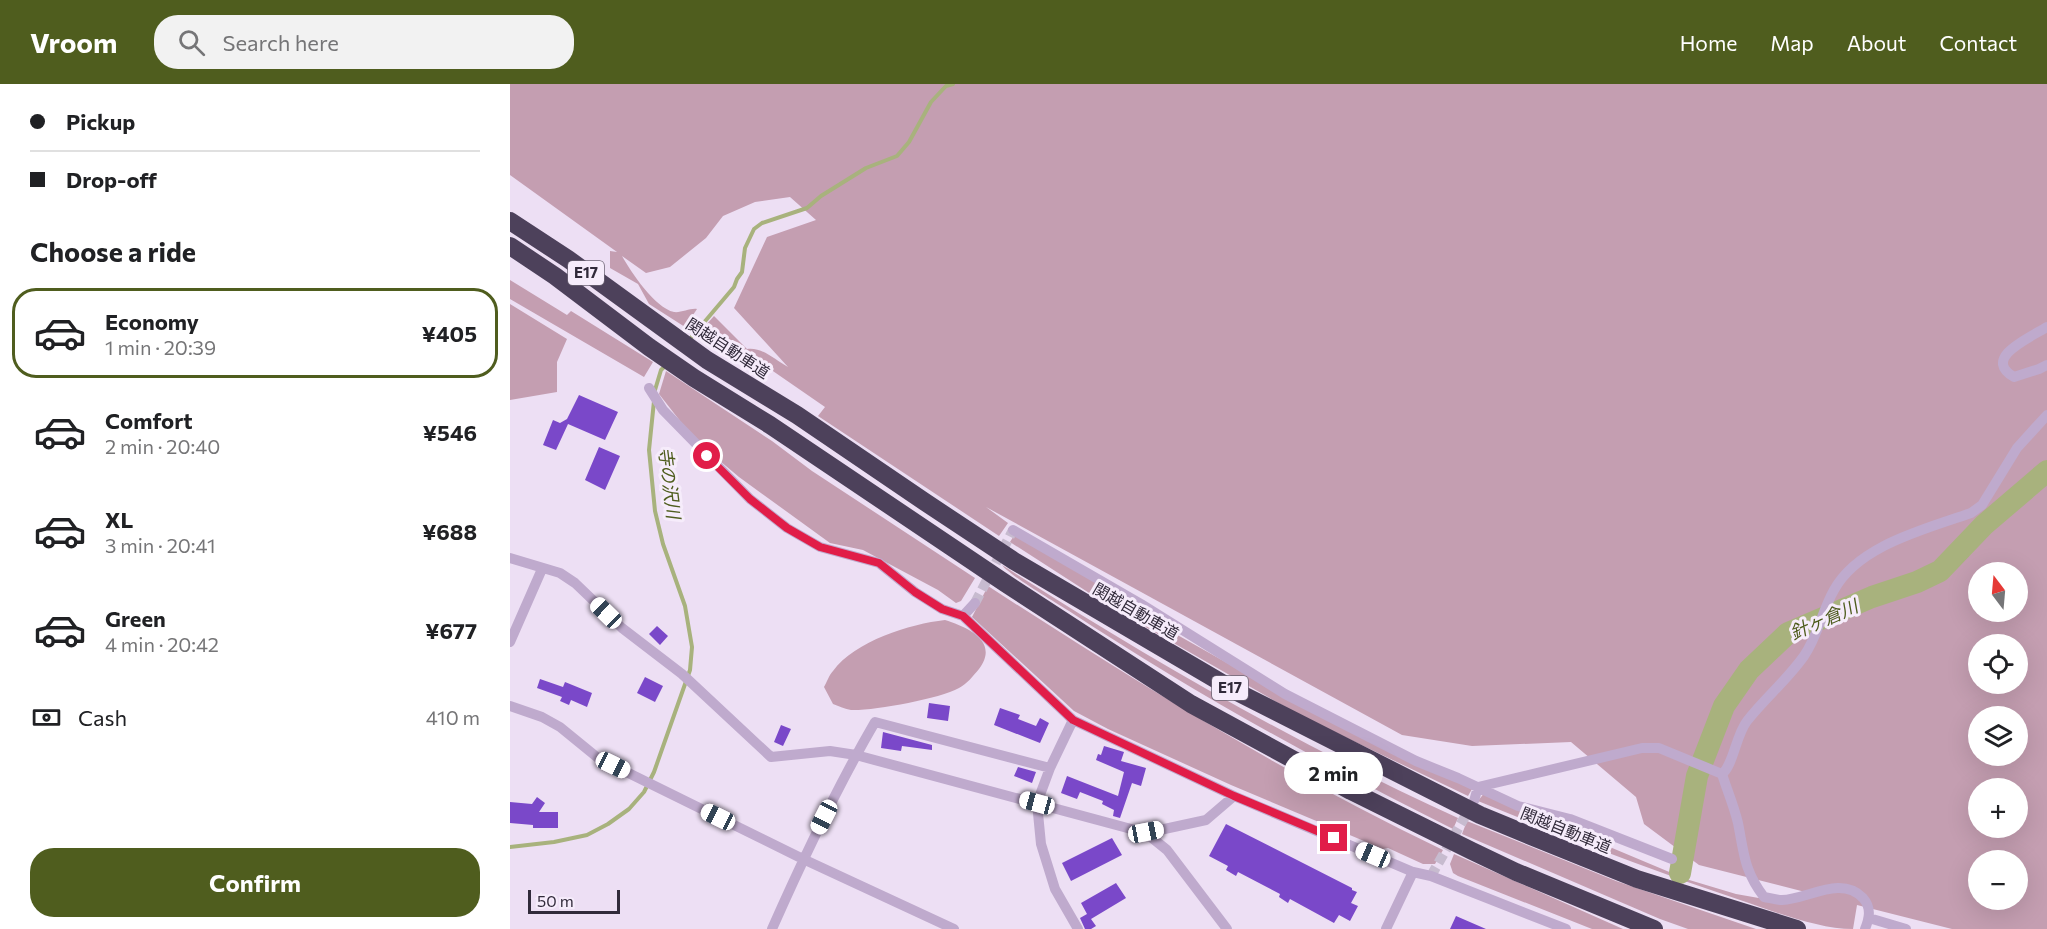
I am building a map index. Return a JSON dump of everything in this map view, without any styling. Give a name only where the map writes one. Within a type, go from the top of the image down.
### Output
[{"type":"highway","name":"関越自動車道","points":[[510,221],[568,259],[707,360],[797,415],[1014,561],[1239,693],[1480,815],[1637,879],[1797,929]]},
{"type":"highway","name":"E17","points":[[510,246],[555,276],[694,378],[770,425],[1005,583],[1191,704],[1351,790],[1472,851],[1516,872],[1654,929]]},
{"type":"street","points":[[2047,327],[2005,353],[2002,361],[2004,369],[2014,377],[2047,365]]},
{"type":"street","points":[[650,390],[660,406],[750,499],[787,528],[820,547],[879,563],[915,592],[942,609],[963,616],[1073,720],[1234,796],[1413,872],[1431,876],[1566,929]]},
{"type":"street","points":[[1722,774],[1728,770],[1737,739],[1746,722],[1788,678],[1806,654],[1818,631],[1833,590],[1844,576],[1863,558],[1890,544],[1971,513],[1982,506],[2017,448],[2047,415]]},
{"type":"street","points":[[1013,530],[1141,604],[1285,694],[1416,761],[1518,806],[1570,819],[1672,858]]},
{"type":"street","points":[[510,558],[560,573],[575,583],[622,628],[691,682],[771,757],[830,751],[856,755],[1146,832],[1167,850],[1227,929]]},
{"type":"street","points":[[510,642],[542,569]]},
{"type":"street","points":[[963,616],[975,603]]},
{"type":"street","points":[[510,706],[542,717],[561,727],[598,758],[803,859],[954,929]]},
{"type":"street","points":[[1073,720],[1050,768],[1037,803],[1041,844],[1055,889],[1078,929]]},
{"type":"street","points":[[772,929],[803,859],[875,722],[1050,768]]},
{"type":"street","points":[[1478,787],[1642,748],[1659,748],[1722,774]]},
{"type":"street","points":[[1722,774],[1737,822],[1743,856],[1752,882],[1764,897],[1782,900],[1835,888],[1854,891],[1865,900],[1868,907],[1867,924],[1906,929]]},
{"type":"street","points":[[1474,801],[1478,787]]},
{"type":"street","points":[[1146,832],[1206,820],[1234,796]]},
{"type":"street","points":[[1386,929],[1413,872]]},
{"type":"shaded area","points":[[510,84],[2047,84],[2047,929],[1952,929],[1857,905],[1853,929],[1812,923],[1643,866],[1478,801],[1485,792],[1517,808],[1686,879],[1736,894],[1781,902],[1813,894],[1699,865],[1644,824],[1636,797],[1571,742],[1472,746],[1402,735],[986,507],[1008,523],[999,536],[818,416],[825,407],[706,325],[714,316],[747,349],[764,352],[788,367],[734,308],[767,237],[816,220],[790,197],[755,202],[723,216],[706,238],[670,267],[646,273],[622,256],[637,280],[659,304],[674,312],[697,309],[685,327],[649,304],[638,284],[610,268],[610,251],[617,252],[510,175]]},
{"type":"shaded area","points":[[510,280],[567,315],[571,311],[653,362],[644,377],[510,299]]},
{"type":"shaded area","points":[[510,304],[567,339],[557,362],[557,392],[510,400]]},
{"type":"shaded area","points":[[666,371],[772,441],[812,471],[975,578],[961,601],[956,603],[938,590],[863,550],[830,543],[739,477],[695,440],[659,394]]},
{"type":"shaded area","points":[[1015,534],[1093,580],[1110,597],[1284,695],[1472,789],[1468,796],[1303,717],[1114,609],[1010,542]]},
{"type":"shaded area","points":[[1002,565],[1113,634],[1226,700],[1341,761],[1458,818],[1453,829],[1306,752],[1162,670],[1013,575]]},
{"type":"shaded area","points":[[988,586],[1211,726],[1384,821],[1443,850],[1435,864],[1423,864],[1388,848],[1383,849],[1231,785],[1074,711],[972,617]]},
{"type":"shaded area","points":[[945,620],[971,631],[983,643],[986,651],[979,669],[965,684],[937,696],[890,706],[851,710],[833,704],[824,687],[843,660],[855,651],[900,630]]},
{"type":"shaded area","points":[[1467,821],[1616,881],[1756,929],[1688,929],[1660,919],[1462,834]]},
{"type":"shaded area","points":[[1454,854],[1623,929],[1592,929],[1458,876],[1453,873],[1450,864]]},
{"type":"building","points":[[579,395],[618,412],[605,440],[568,424],[556,450],[543,445],[553,420],[560,423],[567,419]]},
{"type":"building","points":[[599,447],[620,456],[605,490],[585,480]]},
{"type":"building","points":[[657,626],[668,636],[660,645],[649,634]]},
{"type":"building","points":[[645,677],[663,686],[655,702],[637,693]]},
{"type":"building","points":[[540,679],[563,687],[565,682],[592,693],[587,707],[571,700],[569,705],[560,701],[562,697],[537,688]]},
{"type":"building","points":[[929,703],[950,706],[948,721],[927,718]]},
{"type":"building","points":[[1000,708],[1020,715],[1018,719],[1036,726],[1040,718],[1049,723],[1040,743],[994,725]]},
{"type":"building","points":[[781,725],[791,729],[783,746],[774,742]]},
{"type":"building","points":[[883,732],[932,745],[932,750],[902,746],[901,751],[881,748]]},
{"type":"building","points":[[1104,746],[1124,752],[1121,761],[1146,768],[1141,786],[1132,783],[1120,818],[1113,816],[1114,810],[1102,804],[1103,801],[1080,792],[1077,799],[1061,793],[1067,776],[1118,796],[1124,772],[1096,760],[1098,754],[1101,755]]},
{"type":"building","points":[[1018,767],[1036,772],[1032,783],[1014,776]]},
{"type":"building","points":[[537,797],[545,803],[539,812],[558,812],[558,828],[533,828],[533,825],[510,823],[510,802],[532,804]]},
{"type":"building","points":[[1226,824],[1352,888],[1357,892],[1351,903],[1358,906],[1350,921],[1339,915],[1334,923],[1290,899],[1288,903],[1279,897],[1280,894],[1238,872],[1236,876],[1226,870],[1228,866],[1209,856]]},
{"type":"building","points":[[1112,838],[1122,855],[1071,881],[1062,863]]},
{"type":"building","points":[[1116,883],[1126,898],[1091,919],[1096,926],[1085,929],[1080,918],[1087,914],[1081,903]]},
{"type":"building","points":[[1456,916],[1486,929],[1450,929]]},
{"type":"waterway","name":"寺の沢川","points":[[690,339],[734,287],[742,272],[745,248],[754,229],[762,223],[807,208],[821,196],[866,168],[897,156],[909,142],[931,102],[946,86],[953,84]]},
{"type":"waterway","name":"寺の沢川","points":[[655,390],[661,370],[666,365]]},
{"type":"waterway","name":"寺の沢川","points":[[510,847],[554,842],[587,835],[629,809],[644,792],[654,772],[690,670],[692,647],[685,606],[663,544],[655,511],[649,450],[654,401]]},
{"type":"waterway","name":"針ヶ倉川","points":[[1680,873],[1697,776],[1724,706],[1749,670],[1788,633],[1940,571],[1984,525],[2047,471]]},
{"type":"tunnel","points":[[975,603],[1013,530]]},
{"type":"tunnel","points":[[1431,876],[1471,806]]},
{"type":"route","points":[[707,456],[750,499],[787,528],[820,547],[879,563],[915,592],[942,609],[963,616],[1073,720],[1234,796],[1334,838]]}]
